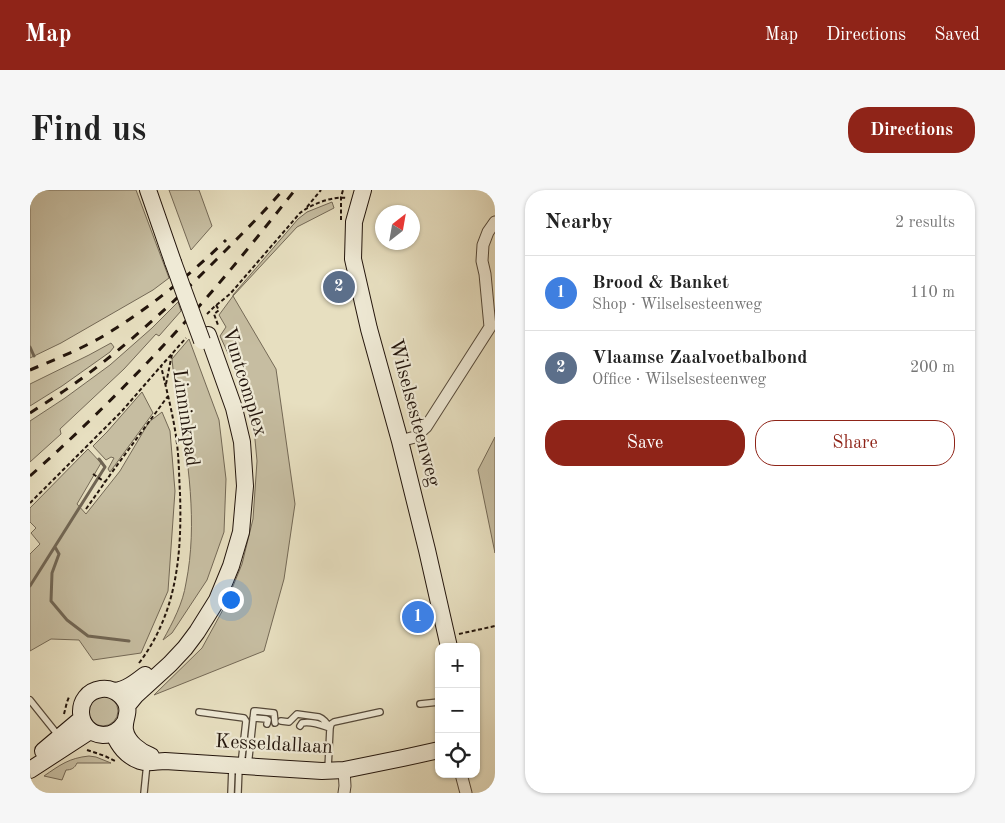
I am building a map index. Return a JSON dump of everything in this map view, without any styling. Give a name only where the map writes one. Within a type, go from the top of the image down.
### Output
[{"type":"street","name":"Vuntcomplex","points":[[126,714],[136,695],[170,664],[197,632],[218,600],[242,532],[245,486],[242,442],[234,408],[148,190]]},
{"type":"street","name":"Vuntcomplex","points":[[155,190],[175,260]]},
{"type":"street","name":"Wilselsesteenweg","points":[[362,190],[354,222],[353,259],[369,329],[400,441],[448,641]]},
{"type":"street","points":[[400,441],[415,437],[426,427],[493,325],[490,277],[482,261],[483,245],[488,232],[495,222]]},
{"type":"street","name":"Vuntcomplex","points":[[115,691],[122,690],[137,682],[165,658],[182,639],[198,616],[223,568],[232,534],[237,501],[235,443],[204,331]]},
{"type":"street","points":[[115,691],[107,688],[88,694],[80,712],[86,725],[100,735],[107,735],[121,728],[126,714]]},
{"type":"street","name":"Kesseldallaan","points":[[115,691],[120,695],[126,714],[125,730],[129,738],[146,754],[164,761]]},
{"type":"street","points":[[30,764],[60,737],[86,725]]},
{"type":"street","points":[[30,770],[86,725]]},
{"type":"street","name":"Kesseldallaan","points":[[113,733],[119,746],[141,762],[164,761],[336,770],[435,751]]},
{"type":"street","points":[[336,770],[345,786],[344,793]]},
{"type":"street","points":[[462,778],[466,793]]},
{"type":"lane","points":[[30,700],[60,737]]},
{"type":"lane","points":[[420,704],[435,702]]},
{"type":"lane","points":[[231,793],[240,766],[253,713],[256,711],[274,713],[278,722],[289,722],[297,714],[322,718],[328,723],[330,728],[336,770]]},
{"type":"lane","points":[[199,712],[244,718],[246,720],[238,793]]},
{"type":"lane","points":[[330,728],[334,722],[380,712]]},
{"type":"lane","points":[[252,718],[266,719],[268,720],[267,724]]},
{"type":"lane","points":[[300,726],[305,722],[330,728]]},
{"type":"lane","points":[[144,793],[148,762]]},
{"type":"path","points":[[305,209],[321,190]]},
{"type":"path","name":"Linninkpad","points":[[138,664],[156,636],[164,617],[174,585],[179,552],[180,476],[177,444],[161,366],[173,352],[204,331],[216,305],[230,294],[300,213],[319,203],[341,197],[343,190]]},
{"type":"path","points":[[204,331],[214,314],[219,310],[216,305]]},
{"type":"path","points":[[166,385],[173,352]]},
{"type":"path","points":[[30,503],[122,411],[161,366]]},
{"type":"path","points":[[86,509],[168,396]]},
{"type":"path","points":[[93,474],[105,482]]},
{"type":"path","points":[[448,641],[495,626]]},
{"type":"path","points":[[86,749],[105,756]]},
{"type":"shaded area","points":[[30,190],[136,190],[169,278],[153,290],[61,343],[30,358]]},
{"type":"shaded area","points":[[169,190],[199,190],[212,226],[191,250]]},
{"type":"shaded area","points":[[332,202],[334,208],[297,227],[233,296],[298,219],[307,212]]},
{"type":"shaded area","points":[[233,296],[276,369],[295,504],[284,579],[264,651],[154,695],[202,648],[225,606],[242,564],[253,519],[257,461],[254,429],[239,377],[220,336],[226,327],[219,315]]},
{"type":"shaded area","points":[[178,302],[181,311],[159,336],[156,334],[124,369],[60,429],[61,434],[30,462],[30,421],[110,365]]},
{"type":"shaded area","points":[[189,339],[219,420],[226,479],[224,532],[207,580],[172,633],[163,640],[183,598],[190,561],[191,515],[188,468],[172,359]]},
{"type":"shaded area","points":[[111,343],[114,347],[110,352],[30,406],[30,384]]},
{"type":"shaded area","points":[[142,392],[153,413],[110,472],[108,469],[114,458],[111,457],[106,460],[93,446]]},
{"type":"shaded area","points":[[162,412],[170,431],[175,491],[168,591],[141,653],[93,660],[79,640],[51,639],[30,651],[30,554],[40,544],[31,533],[36,528],[30,522],[30,508],[88,449],[101,463],[77,504],[86,514],[120,471],[149,422]]},
{"type":"shaded area","points":[[495,437],[495,553],[478,470]]},
{"type":"shaded area","points":[[103,696],[113,701],[118,711],[113,721],[103,726],[93,721],[88,711],[93,701]]},
{"type":"shaded area","points":[[89,756],[111,763],[77,763],[70,770],[66,770],[62,780],[44,776],[70,760]]},
{"type":"waterway","points":[[30,347],[34,356]]},
{"type":"waterway","points":[[30,586],[105,467],[99,459]]},
{"type":"waterway","points":[[55,547],[59,554],[52,573],[51,601],[67,620],[88,636],[129,641]]},
{"type":"railway","points":[[30,413],[93,370],[148,324],[217,259],[283,190]]},
{"type":"railway","points":[[30,476],[130,381],[228,273],[295,190]]},
{"type":"railway","points":[[30,370],[83,347],[128,320],[172,288],[226,240]]},
{"type":"place","name":"Vlaamse Zaalvoetbalbond","points":[[339,287]]},
{"type":"place","name":"Brood & Banket","points":[[418,617]]}]
